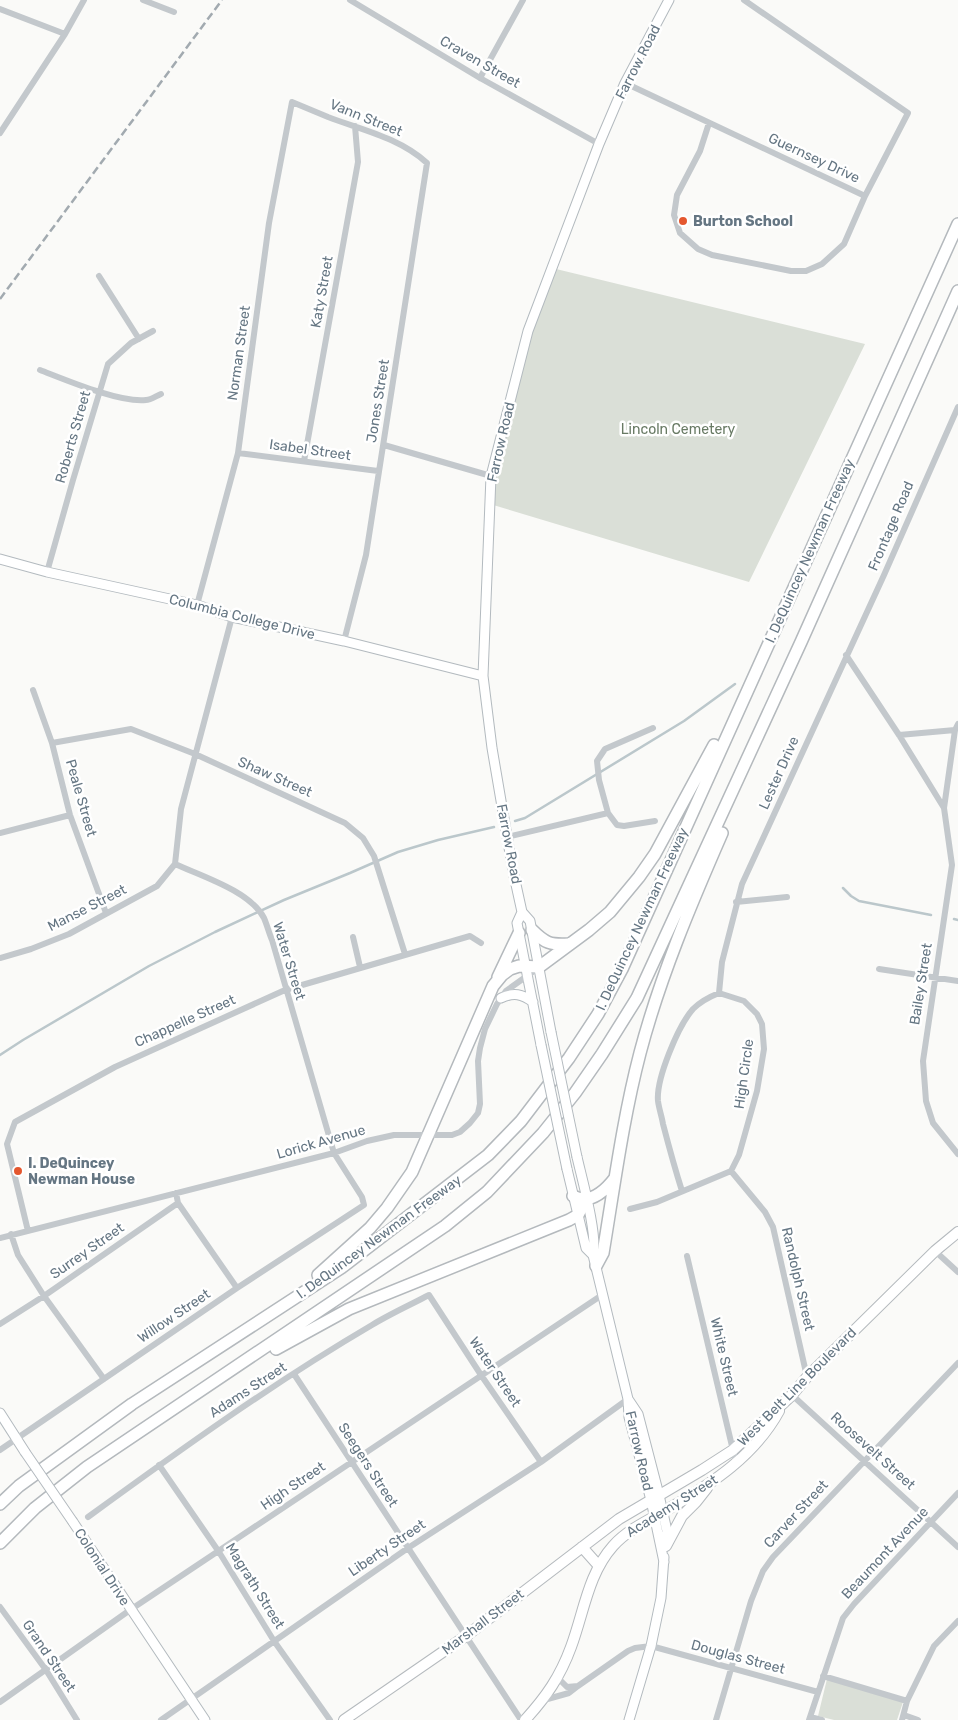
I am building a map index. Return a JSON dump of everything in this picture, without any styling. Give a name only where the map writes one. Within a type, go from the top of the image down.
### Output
[{"type":"highway","name":"I. DeQuincey Newman Freeway","points":[[0,1504],[18,1486],[132,1404],[341,1268],[488,1156],[521,1122],[569,1058],[598,1014],[622,969],[958,224]]},
{"type":"highway","name":"I. DeQuincey Newman Freeway","points":[[0,1543],[35,1508],[88,1467],[445,1226],[487,1192],[513,1166],[543,1133],[592,1070],[637,998],[757,738],[958,290]]},
{"type":"highway","points":[[493,986],[510,969],[519,966],[526,971],[539,967],[610,912],[639,878],[655,854],[716,742],[740,706]]},
{"type":"highway","points":[[594,1260],[602,1253],[640,1054],[652,1009],[689,909],[744,780],[757,738]]},
{"type":"highway","points":[[532,930],[541,939],[549,943],[568,944]]},
{"type":"highway","points":[[284,1306],[354,1245],[387,1208],[412,1172],[493,986],[519,933]]},
{"type":"highway","points":[[573,1196],[580,1200],[586,1200],[606,1189],[616,1178]]},
{"type":"highway","points":[[182,1404],[305,1332],[349,1309],[479,1256],[524,1240],[578,1216],[586,1200]]},
{"type":"main road","name":"Farrow Road","points":[[629,1720],[651,1646],[661,1598],[667,1531],[663,1512],[655,1497],[638,1414],[628,1399],[594,1260],[595,1247],[530,920],[522,912],[507,837],[492,748],[484,676],[491,476],[528,331],[599,144],[625,83],[669,0]]},
{"type":"main road","name":"Columbia College Drive","points":[[0,559],[47,572],[197,605],[232,617],[344,641],[484,676]]},
{"type":"main road","name":"Farrow Road","points":[[522,912],[517,923],[541,1045],[573,1196],[586,1248],[594,1260]]},
{"type":"main road","points":[[501,998],[516,994],[533,1002]]},
{"type":"main road","name":"West Belt Line Boulevard","points":[[619,1519],[733,1450],[783,1404],[807,1377],[935,1251],[958,1232]]},
{"type":"main road","name":"Academy Street","points":[[523,1720],[543,1701],[558,1678],[571,1647],[598,1565],[614,1544],[625,1535],[711,1483],[736,1463],[770,1429],[783,1404]]},
{"type":"main road","name":"Colonial Drive","points":[[0,1413],[130,1610],[206,1720]]},
{"type":"main road","points":[[666,1546],[682,1516],[711,1483]]},
{"type":"main road","name":"Farrow Road","points":[[655,1497],[653,1518],[664,1562]]},
{"type":"main road","name":"Marshall Street","points":[[344,1720],[466,1636],[619,1519]]},
{"type":"main road","points":[[582,1547],[598,1565]]},
{"type":"street","points":[[0,133],[65,34],[84,0]]},
{"type":"street","points":[[143,0],[174,12]]},
{"type":"street","name":"Craven Street","points":[[350,0],[480,78],[599,144]]},
{"type":"street","points":[[480,78],[523,0]]},
{"type":"street","name":"Guernsey Drive","points":[[625,83],[864,196],[908,113],[744,0]]},
{"type":"street","points":[[0,9],[65,34]]},
{"type":"street","name":"Vann Street","points":[[292,102],[381,136],[415,152],[427,163]]},
{"type":"street","name":"Norman Street","points":[[197,605],[238,453],[269,223],[292,102]]},
{"type":"street","points":[[709,123],[700,151],[677,195],[674,215],[680,233],[698,249],[712,255],[791,271],[806,271],[822,264],[844,244],[864,196]]},
{"type":"street","name":"Katy Street","points":[[304,461],[358,162],[356,126]]},
{"type":"street","name":"Jones Street","points":[[344,641],[366,555],[427,163]]},
{"type":"street","points":[[99,276],[139,339]]},
{"type":"street","name":"Roberts Street","points":[[47,572],[108,364],[131,343],[153,331]]},
{"type":"street","points":[[40,370],[126,399],[148,400],[161,394]]},
{"type":"street","name":"Frontage Road","points":[[846,655],[884,575],[958,407]]},
{"type":"street","points":[[384,445],[491,476]]},
{"type":"street","name":"Isabel Street","points":[[238,453],[378,471]]},
{"type":"street","points":[[175,864],[181,808],[232,617]]},
{"type":"street","name":"Bailey Street","points":[[846,655],[944,808]]},
{"type":"street","name":"Lester Drive","points":[[736,902],[742,884],[846,655]]},
{"type":"street","name":"Peale Street","points":[[33,690],[52,743],[70,814],[106,913]]},
{"type":"street","name":"Bailey Street","points":[[899,735],[956,727],[944,808],[955,865],[922,1061],[926,1101],[933,1123],[958,1154]]},
{"type":"street","points":[[653,728],[605,749],[597,761],[599,780],[608,813],[617,825],[624,826],[655,821]]},
{"type":"street","name":"Shaw Street","points":[[52,743],[131,729],[195,754],[345,823],[363,838],[374,856],[406,954]]},
{"type":"street","points":[[507,837],[608,813]]},
{"type":"street","points":[[0,833],[70,814]]},
{"type":"street","name":"Water Street","points":[[175,864],[237,893],[254,905],[263,917],[272,940],[334,1153],[362,1197],[364,1205]]},
{"type":"street","name":"Manse Street","points":[[0,958],[31,949],[69,934],[157,886],[175,864]]},
{"type":"street","points":[[682,1191],[658,1100],[661,1077],[674,1042],[686,1019],[694,1008],[707,998],[719,993],[722,962],[736,902],[787,897]]},
{"type":"street","name":"Chappelle Street","points":[[28,1231],[7,1144],[15,1122],[115,1067],[285,990],[470,936],[481,943]]},
{"type":"street","points":[[353,937],[360,967]]},
{"type":"street","points":[[879,969],[958,981]]},
{"type":"street","name":"Lorick Avenue","points":[[0,1238],[334,1153],[367,1141],[394,1135],[452,1135],[460,1132],[478,1113],[480,1104],[478,1061],[485,1029],[501,998],[526,971]]},
{"type":"street","name":"High Circle","points":[[719,993],[744,1001],[757,1014],[762,1024],[764,1049],[752,1114],[739,1155],[730,1171]]},
{"type":"street","points":[[630,1210],[657,1202],[730,1171]]},
{"type":"street","name":"Randolph Street","points":[[730,1171],[766,1212],[774,1227],[807,1377]]},
{"type":"street","points":[[176,1193],[178,1203],[237,1288]]},
{"type":"street","name":"Surrey Street","points":[[0,1324],[44,1296],[178,1203]]},
{"type":"street","name":"Willow Street","points":[[0,1450],[237,1288],[364,1205]]},
{"type":"street","points":[[11,1234],[18,1255],[44,1296],[104,1379]]},
{"type":"street","points":[[935,1251],[958,1272]]},
{"type":"street","name":"White Street","points":[[687,1256],[736,1463]]},
{"type":"street","name":"High Street","points":[[0,1702],[130,1610],[602,1295]]},
{"type":"street","name":"Water Street","points":[[429,1296],[541,1462]]},
{"type":"street","name":"Adams Street","points":[[88,1517],[159,1465],[294,1374],[372,1325],[429,1296]]},
{"type":"street","name":"Carver Street","points":[[716,1720],[751,1601],[763,1571],[773,1556],[958,1363]]},
{"type":"street","name":"Seegers Street","points":[[294,1374],[523,1720]]},
{"type":"street","name":"Roosevelt Street","points":[[792,1395],[958,1547]]},
{"type":"street","name":"Liberty Street","points":[[161,1720],[408,1548],[541,1462],[628,1399]]},
{"type":"street","name":"Magrath Street","points":[[159,1465],[219,1552],[274,1641],[330,1720]]},
{"type":"street","name":"Beaumont Avenue","points":[[809,1718],[843,1618],[958,1493]]},
{"type":"street","name":"Grand Street","points":[[0,1607],[46,1670],[77,1720]]},
{"type":"street","points":[[918,1720],[903,1718],[907,1701],[934,1646],[958,1621]]},
{"type":"street","name":"Douglas Street","points":[[651,1646],[818,1692]]},
{"type":"street","name":"Academy Street","points":[[543,1701],[564,1695],[628,1651],[651,1646]]},
{"type":"street","points":[[823,1676],[907,1701]]},
{"type":"street","points":[[558,1678],[567,1687],[578,1686]]},
{"type":"street","points":[[809,1718],[822,1720]]},
{"type":"green space","name":"Lincoln Cemetery","points":[[552,268],[865,344],[749,582],[490,504],[491,476],[528,331]]},
{"type":"green space","points":[[827,1679],[903,1702],[897,1720],[834,1720],[818,1716]]},
{"type":"waterway","points":[[515,821],[525,818],[684,721],[735,684]]},
{"type":"waterway","points":[[0,1055],[149,966],[215,932],[284,900],[398,852],[438,840],[494,827]]},
{"type":"waterway","points":[[843,888],[859,901],[931,915]]},
{"type":"waterway","points":[[954,919],[958,920]]},
{"type":"railway","points":[[0,299],[222,0]]},
{"type":"place","name":"Burton School","points":[[683,221]]},
{"type":"place","name":"I. DeQuincey Newman House","points":[[18,1171]]}]
